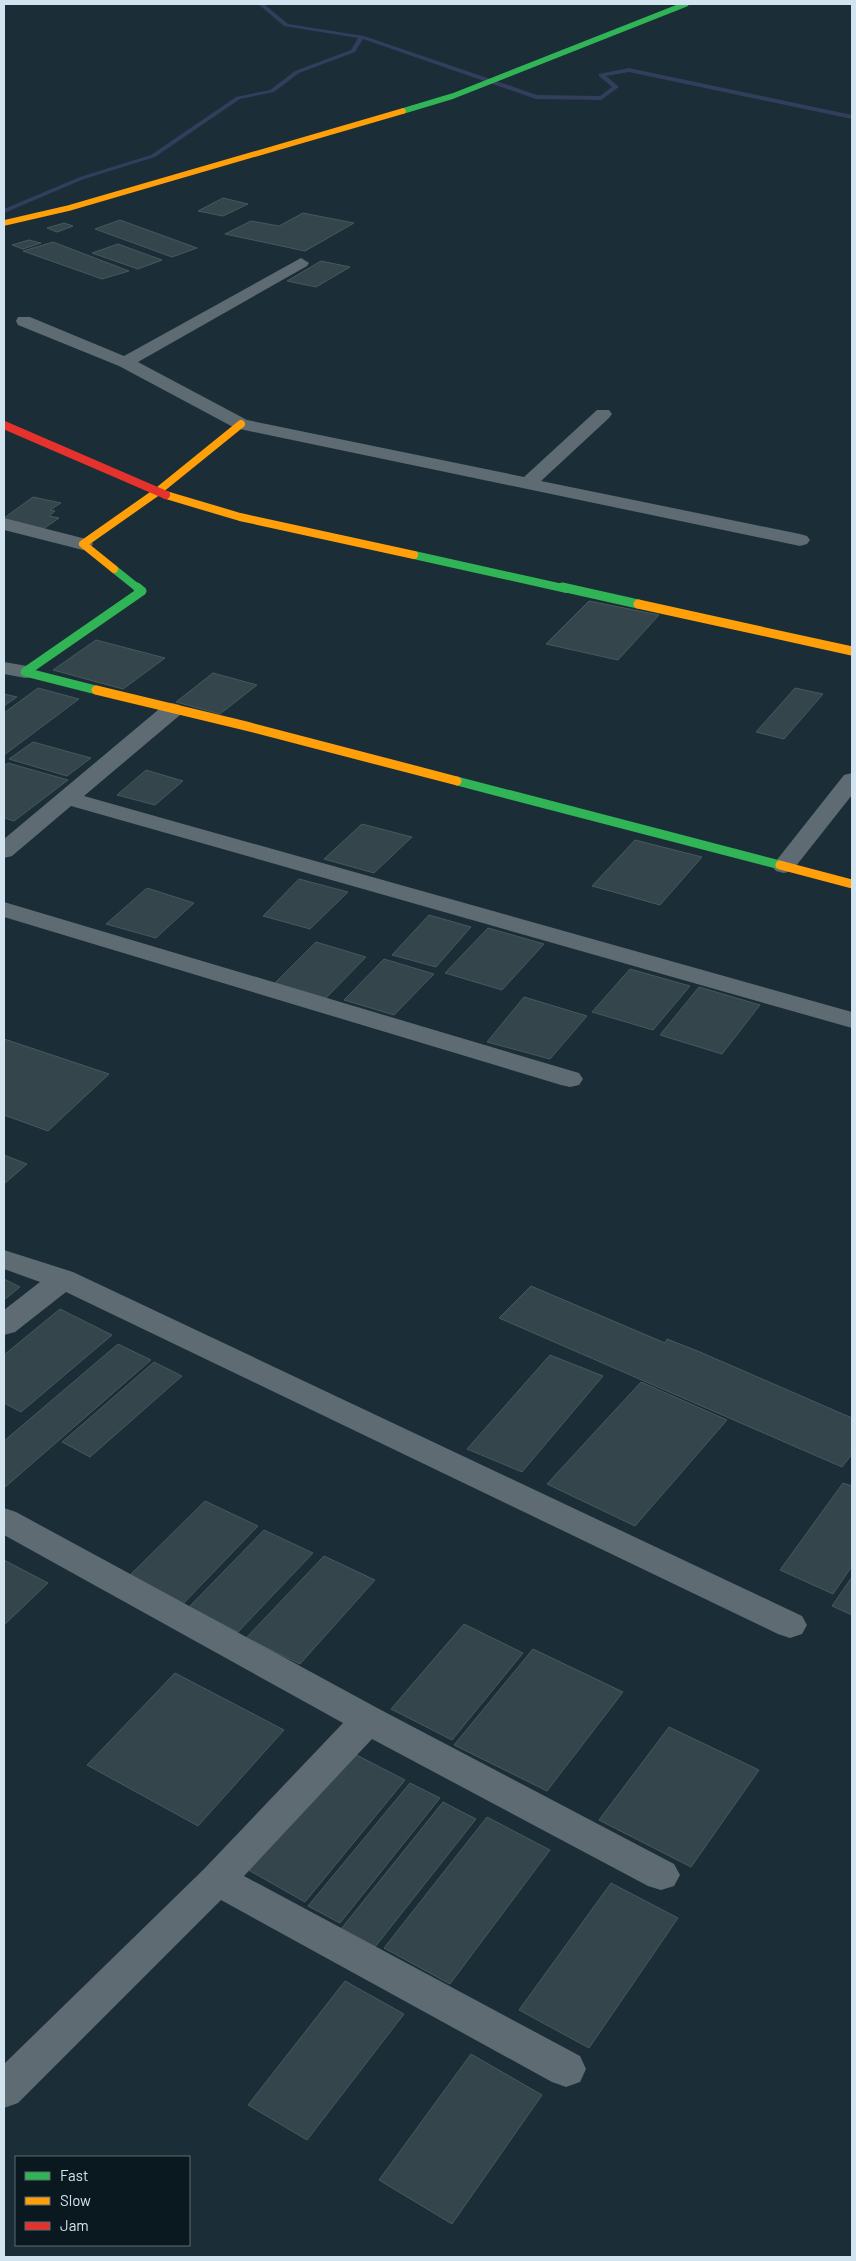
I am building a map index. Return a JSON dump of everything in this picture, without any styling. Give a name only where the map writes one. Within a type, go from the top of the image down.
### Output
[{"type":"street","points":[[4,223],[69,208],[470,89],[686,4]]},
{"type":"street","points":[[126,362],[301,263]]},
{"type":"street","points":[[24,321],[126,362],[241,424],[800,540]]},
{"type":"street","points":[[527,484],[603,414]]},
{"type":"street","points":[[83,544],[157,492],[241,424]]},
{"type":"street","points":[[4,425],[157,492],[240,517],[852,651]]},
{"type":"street","points":[[4,524],[83,544],[142,591],[25,672]]},
{"type":"street","points":[[4,668],[172,710],[246,726],[852,884]]},
{"type":"street","points":[[8,842],[67,798],[172,710]]},
{"type":"street","points":[[784,866],[852,780]]},
{"type":"street","points":[[67,798],[852,1020]]},
{"type":"street","points":[[4,909],[570,1079]]},
{"type":"street","points":[[4,1258],[63,1280],[790,1625]]},
{"type":"street","points":[[4,1325],[63,1280]]},
{"type":"street","points":[[4,1520],[368,1720],[661,1875]]},
{"type":"street","points":[[4,2090],[217,1880],[368,1720]]},
{"type":"street","points":[[217,1880],[566,2069]]},
{"type":"building","points":[[223,198],[248,204],[223,216],[198,211]]},
{"type":"building","points":[[303,213],[354,223],[305,251],[225,234],[251,221],[279,226]]},
{"type":"building","points":[[120,220],[197,248],[172,257],[95,229]]},
{"type":"building","points":[[64,223],[73,226],[57,232],[47,228]]},
{"type":"building","points":[[29,240],[41,243],[23,249],[12,245]]},
{"type":"building","points":[[53,242],[129,271],[102,279],[23,251]]},
{"type":"building","points":[[118,244],[162,260],[138,269],[92,253]]},
{"type":"building","points":[[321,261],[350,267],[316,287],[287,281]]},
{"type":"building","points":[[33,497],[61,503],[50,510],[55,511],[49,516],[59,518],[43,529],[4,520],[4,518]]},
{"type":"building","points":[[589,601],[659,615],[618,660],[546,644]]},
{"type":"building","points":[[96,640],[165,658],[123,689],[53,670]]},
{"type":"building","points":[[213,673],[257,685],[220,714],[176,702]]},
{"type":"building","points":[[38,688],[79,699],[4,755],[4,713]]},
{"type":"building","points":[[795,688],[823,694],[784,739],[756,732]]},
{"type":"building","points":[[4,694],[17,697],[4,706]]},
{"type":"building","points":[[33,742],[91,758],[67,776],[9,759]]},
{"type":"building","points":[[8,763],[68,780],[14,821],[4,818],[4,766]]},
{"type":"building","points":[[146,770],[183,781],[155,805],[117,795]]},
{"type":"building","points":[[362,824],[412,837],[374,873],[324,859]]},
{"type":"building","points":[[635,840],[702,857],[660,905],[592,886]]},
{"type":"building","points":[[299,879],[348,892],[310,929],[263,916]]},
{"type":"building","points":[[147,888],[194,903],[156,938],[106,924]]},
{"type":"building","points":[[429,915],[471,927],[436,967],[392,955]]},
{"type":"building","points":[[488,928],[544,944],[502,990],[445,973]]},
{"type":"building","points":[[316,942],[366,957],[326,998],[275,983]]},
{"type":"building","points":[[384,959],[434,974],[394,1015],[344,1000]]},
{"type":"building","points":[[630,969],[690,986],[653,1030],[592,1012]]},
{"type":"building","points":[[699,987],[760,1005],[722,1054],[660,1035]]},
{"type":"building","points":[[524,997],[587,1016],[550,1059],[487,1042]]},
{"type":"building","points":[[4,1039],[109,1074],[48,1131],[4,1115]]},
{"type":"building","points":[[4,1155],[27,1164],[4,1184]]},
{"type":"building","points":[[4,1279],[20,1287],[4,1300]]},
{"type":"building","points":[[531,1286],[665,1343],[667,1339],[700,1352],[852,1418],[852,1454],[842,1467],[499,1318]]},
{"type":"building","points":[[60,1309],[112,1335],[21,1412],[4,1403],[4,1355]]},
{"type":"building","points":[[118,1344],[151,1360],[4,1488],[4,1441]]},
{"type":"building","points":[[550,1355],[603,1376],[522,1472],[467,1449]]},
{"type":"building","points":[[154,1362],[182,1376],[90,1457],[62,1442]]},
{"type":"building","points":[[641,1382],[727,1420],[635,1526],[547,1484]]},
{"type":"building","points":[[843,1483],[852,1486],[852,1566],[833,1594],[780,1570]]},
{"type":"building","points":[[205,1501],[258,1526],[180,1607],[126,1579]]},
{"type":"building","points":[[264,1530],[313,1553],[238,1632],[189,1607]]},
{"type":"building","points":[[324,1556],[375,1580],[300,1664],[246,1638]]},
{"type":"building","points":[[4,1560],[48,1583],[4,1625]]},
{"type":"building","points":[[852,1577],[852,1615],[832,1606]]},
{"type":"building","points":[[464,1624],[523,1653],[452,1740],[391,1709]]},
{"type":"building","points":[[533,1649],[623,1692],[547,1791],[454,1745]]},
{"type":"building","points":[[175,1673],[284,1730],[198,1826],[87,1765]]},
{"type":"building","points":[[669,1727],[759,1770],[691,1867],[599,1820]]},
{"type":"building","points":[[345,1749],[405,1780],[305,1902],[243,1867]]},
{"type":"building","points":[[410,1783],[440,1798],[340,1923],[308,1906]]},
{"type":"building","points":[[443,1802],[476,1819],[375,1947],[341,1929]]},
{"type":"building","points":[[487,1817],[550,1850],[450,1984],[384,1948]]},
{"type":"building","points":[[611,1883],[678,1918],[589,2048],[519,2010]]},
{"type":"building","points":[[345,1981],[404,2014],[307,2140],[248,2105]]},
{"type":"building","points":[[471,2054],[542,2095],[452,2224],[379,2180]]},
{"type":"waterway","points":[[261,4],[286,25],[362,37]]},
{"type":"waterway","points":[[4,211],[82,178],[153,156],[238,98],[272,91],[297,72],[353,51],[362,37]]},
{"type":"waterway","points":[[362,37],[536,97],[601,98],[616,87],[601,75],[629,70],[852,117]]},
{"type":"traffic: fast","points":[[403,111],[453,96],[686,4]]},
{"type":"traffic: fast","points":[[414,555],[638,604]]},
{"type":"traffic: fast","points":[[96,690],[25,672],[142,591],[114,569]]},
{"type":"traffic: fast","points":[[457,781],[780,865]]},
{"type":"traffic: slow","points":[[4,223],[69,208],[403,111]]},
{"type":"traffic: slow","points":[[114,569],[83,544],[157,492],[241,424]]},
{"type":"traffic: slow","points":[[166,495],[240,517],[414,555]]},
{"type":"traffic: slow","points":[[638,604],[852,651]]},
{"type":"traffic: slow","points":[[96,690],[246,726],[457,781]]},
{"type":"traffic: slow","points":[[780,865],[852,884]]},
{"type":"traffic: jam","points":[[4,425],[166,495]]}]
